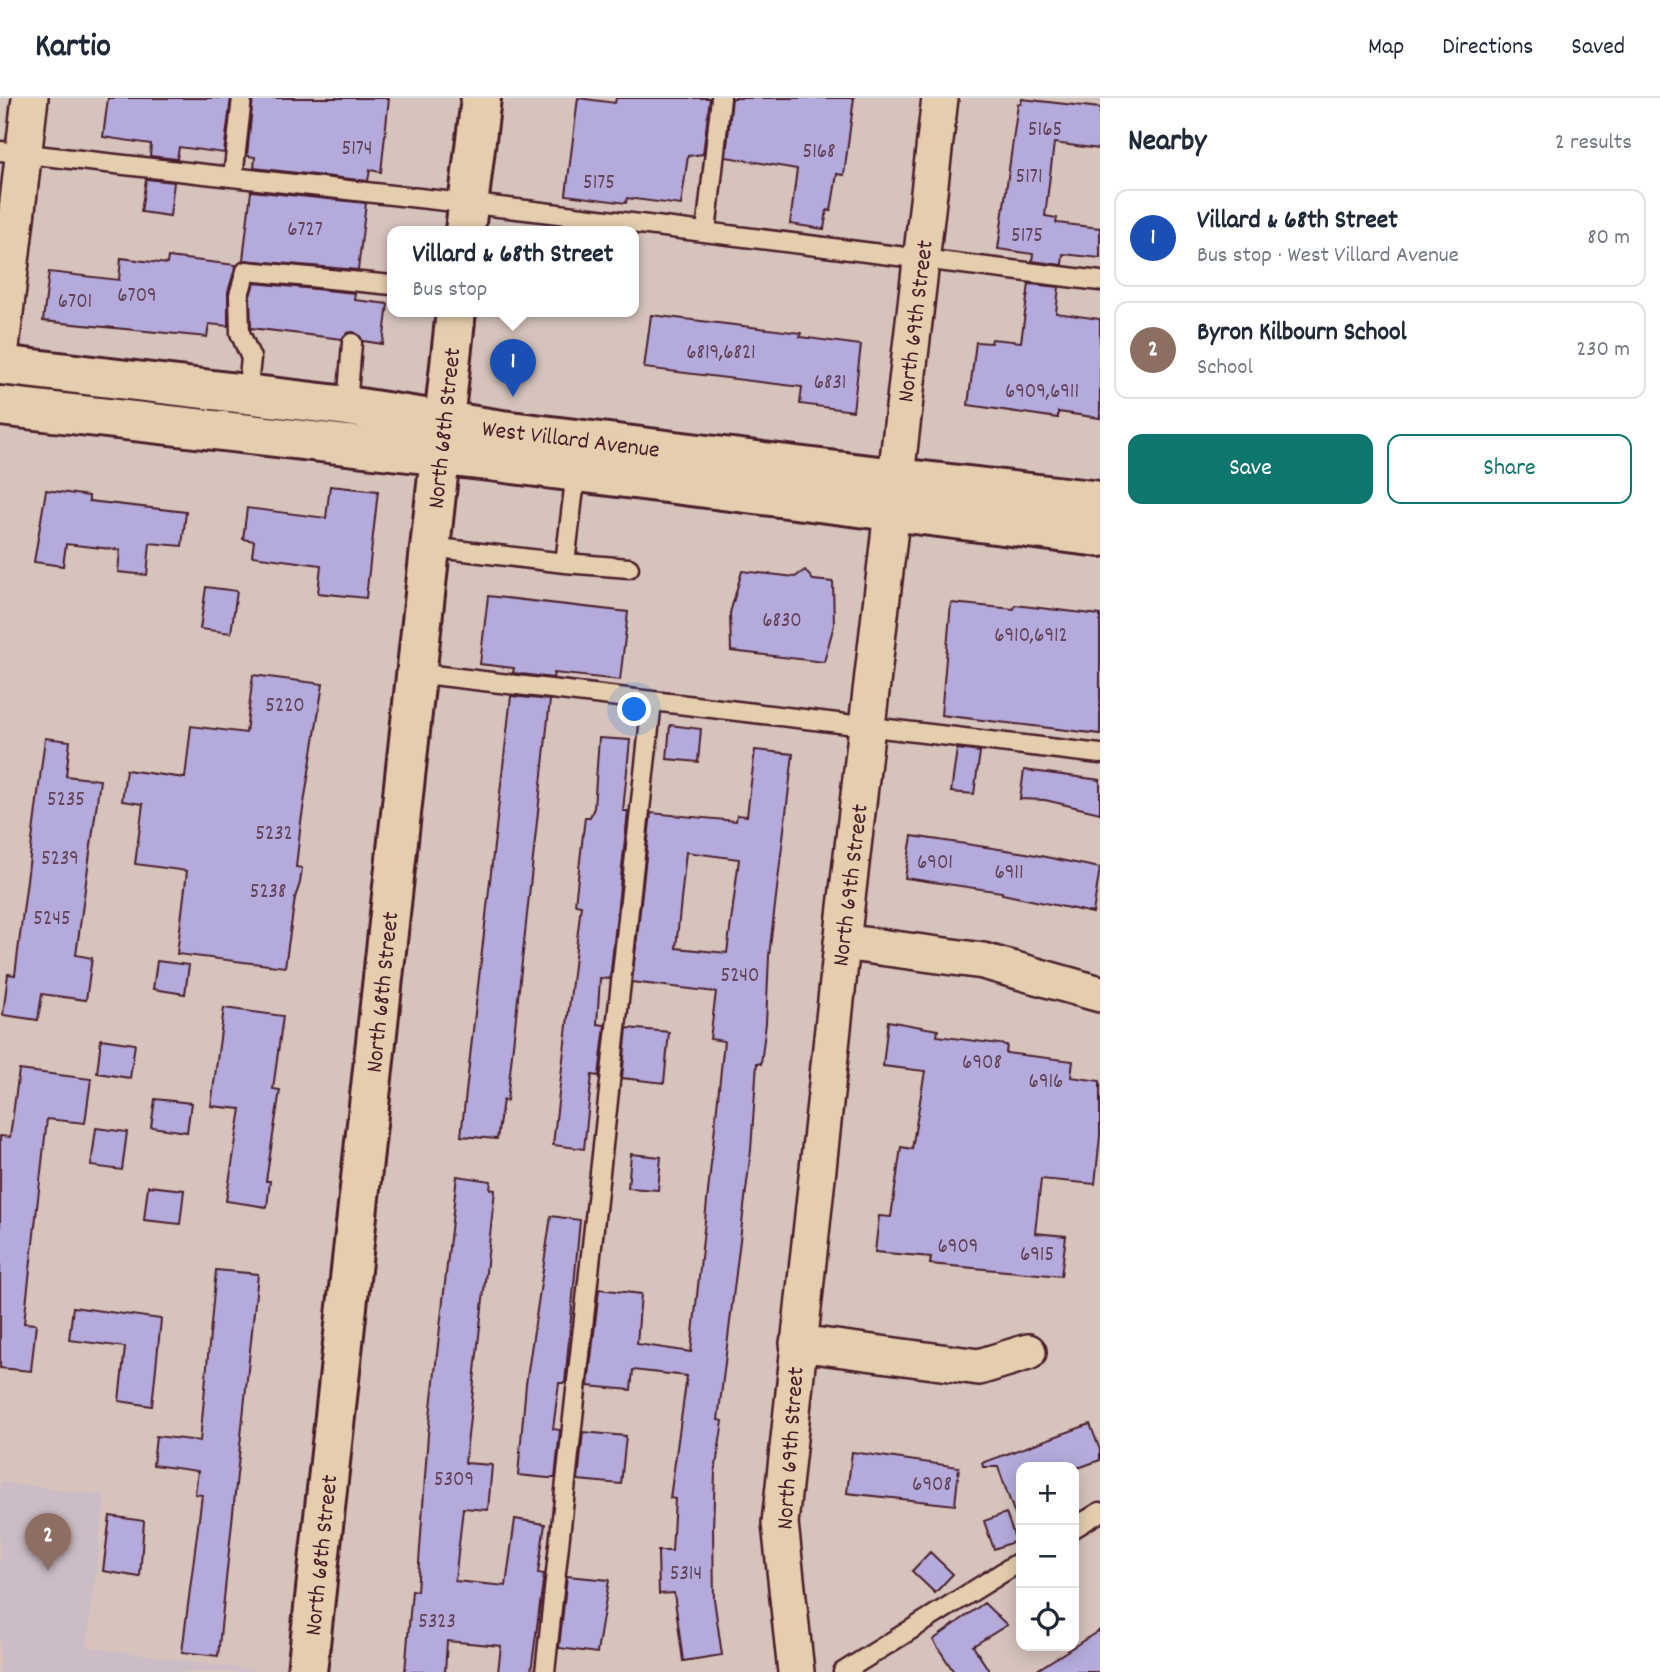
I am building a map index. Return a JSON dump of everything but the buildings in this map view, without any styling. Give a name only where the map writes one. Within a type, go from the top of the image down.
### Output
[{"type":"street","points":[[0,356],[12,153],[30,98]]},
{"type":"street","points":[[467,217],[481,98]]},
{"type":"street","name":"North 69th Street","points":[[796,1672],[780,1523],[797,1343],[842,942],[940,98]]},
{"type":"street","name":"North 68th Street","points":[[307,1672],[455,317]]},
{"type":"street","name":"West Villard Avenue","points":[[0,365],[347,406],[442,438],[576,472],[894,494],[1100,501]]},
{"type":"street","name":"West Villard Avenue","points":[[0,406],[442,438],[894,494],[1100,537]]},
{"type":"street","points":[[842,942],[983,961],[1100,994]]},
{"type":"street","points":[[797,1343],[979,1367],[1028,1352]]},
{"type":"lane","points":[[233,177],[243,98]]},
{"type":"lane","points":[[706,232],[722,98]]},
{"type":"lane","points":[[12,153],[233,177],[467,217],[610,226]]},
{"type":"lane","points":[[639,228],[706,232],[1100,281]]},
{"type":"lane","points":[[247,396],[251,358],[240,333],[240,295],[246,271],[357,290],[387,286]]},
{"type":"lane","points":[[347,406],[352,343]]},
{"type":"lane","points":[[565,563],[576,472]]},
{"type":"lane","points":[[430,547],[629,568]]},
{"type":"lane","points":[[416,673],[1100,754]]},
{"type":"lane","points":[[545,1672],[652,701]]},
{"type":"lane","points":[[1079,1525],[1100,1512]]},
{"type":"lane","points":[[844,1672],[1016,1564]]},
{"type":"shaded area","points":[[0,1482],[105,1495],[87,1647],[267,1672],[0,1672]]},
{"type":"place","name":"Villard & 68th Street","points":[[513,397]]},
{"type":"place","name":"Byron Kilbourn School","points":[[48,1571]]}]
